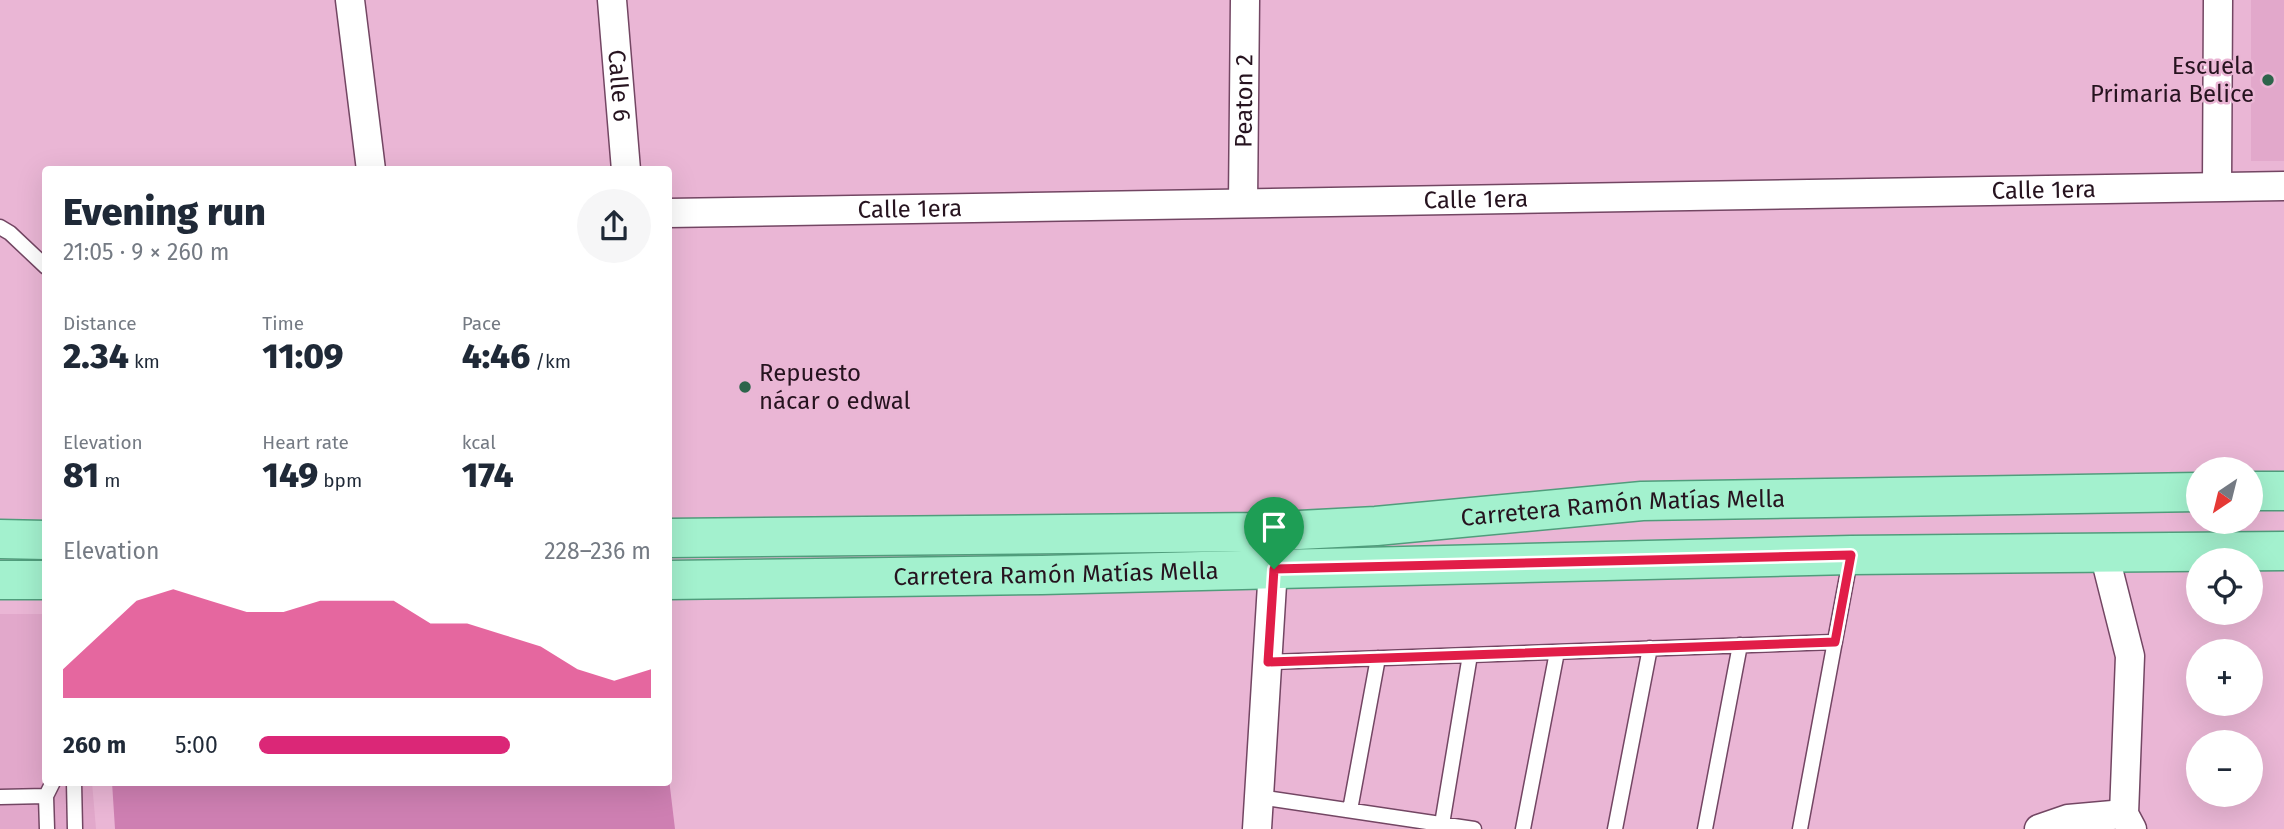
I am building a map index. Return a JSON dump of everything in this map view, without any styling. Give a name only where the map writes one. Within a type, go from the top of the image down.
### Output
[{"type":"main road","points":[[2263,491],[2284,491]]},
{"type":"main road","name":"Carretera Ramón Matías Mella","points":[[672,538],[1275,531],[1376,526],[1642,501],[2186,492]]},
{"type":"main road","points":[[0,539],[42,540]]},
{"type":"main road","name":"Carretera Ramón Matías Mella","points":[[672,580],[1851,555],[2284,551]]},
{"type":"main road","points":[[0,580],[42,580]]},
{"type":"street","points":[[350,0],[371,166]]},
{"type":"street","name":"Calle 6","points":[[612,0],[626,166]]},
{"type":"street","name":"Peaton 2","points":[[1243,203],[1245,0]]},
{"type":"street","points":[[2217,185],[2218,0]]},
{"type":"street","name":"Calle 1era","points":[[672,213],[2217,185],[2284,186]]},
{"type":"street","points":[[1257,829],[1275,531]]},
{"type":"street","points":[[2039,829],[2068,818],[2128,821],[2130,656],[2104,553]]},
{"type":"lane","points":[[0,228],[10,233],[42,263]]},
{"type":"lane","points":[[1800,829],[1851,555]]},
{"type":"lane","points":[[1268,662],[1835,642]]},
{"type":"lane","points":[[1705,829],[1740,645]]},
{"type":"lane","points":[[1615,829],[1650,648]]},
{"type":"lane","points":[[1523,829],[1557,652]]},
{"type":"lane","points":[[1442,824],[1469,655]]},
{"type":"lane","points":[[1350,810],[1378,658]]},
{"type":"lane","points":[[47,829],[46,796],[51,786]]},
{"type":"lane","points":[[74,786],[75,829]]},
{"type":"lane","points":[[0,797],[46,796]]},
{"type":"lane","points":[[1259,797],[1474,829]]},
{"type":"shaded area","name":"Escuela Primaria Belice","points":[[2251,0],[2284,0],[2284,161],[2251,161]]},
{"type":"shaded area","points":[[0,614],[42,614],[42,786],[92,786],[96,829],[0,829]]},
{"type":"shaded area","points":[[112,786],[670,786],[675,829],[115,829]]},
{"type":"place","name":"Escuela Primaria Belice","points":[[2268,80]]},
{"type":"place","name":"Repuesto nácar o edwal","points":[[745,387]]},
{"type":"route","points":[[1851,555],[1835,642],[1268,662],[1274,569],[1851,555]]}]
